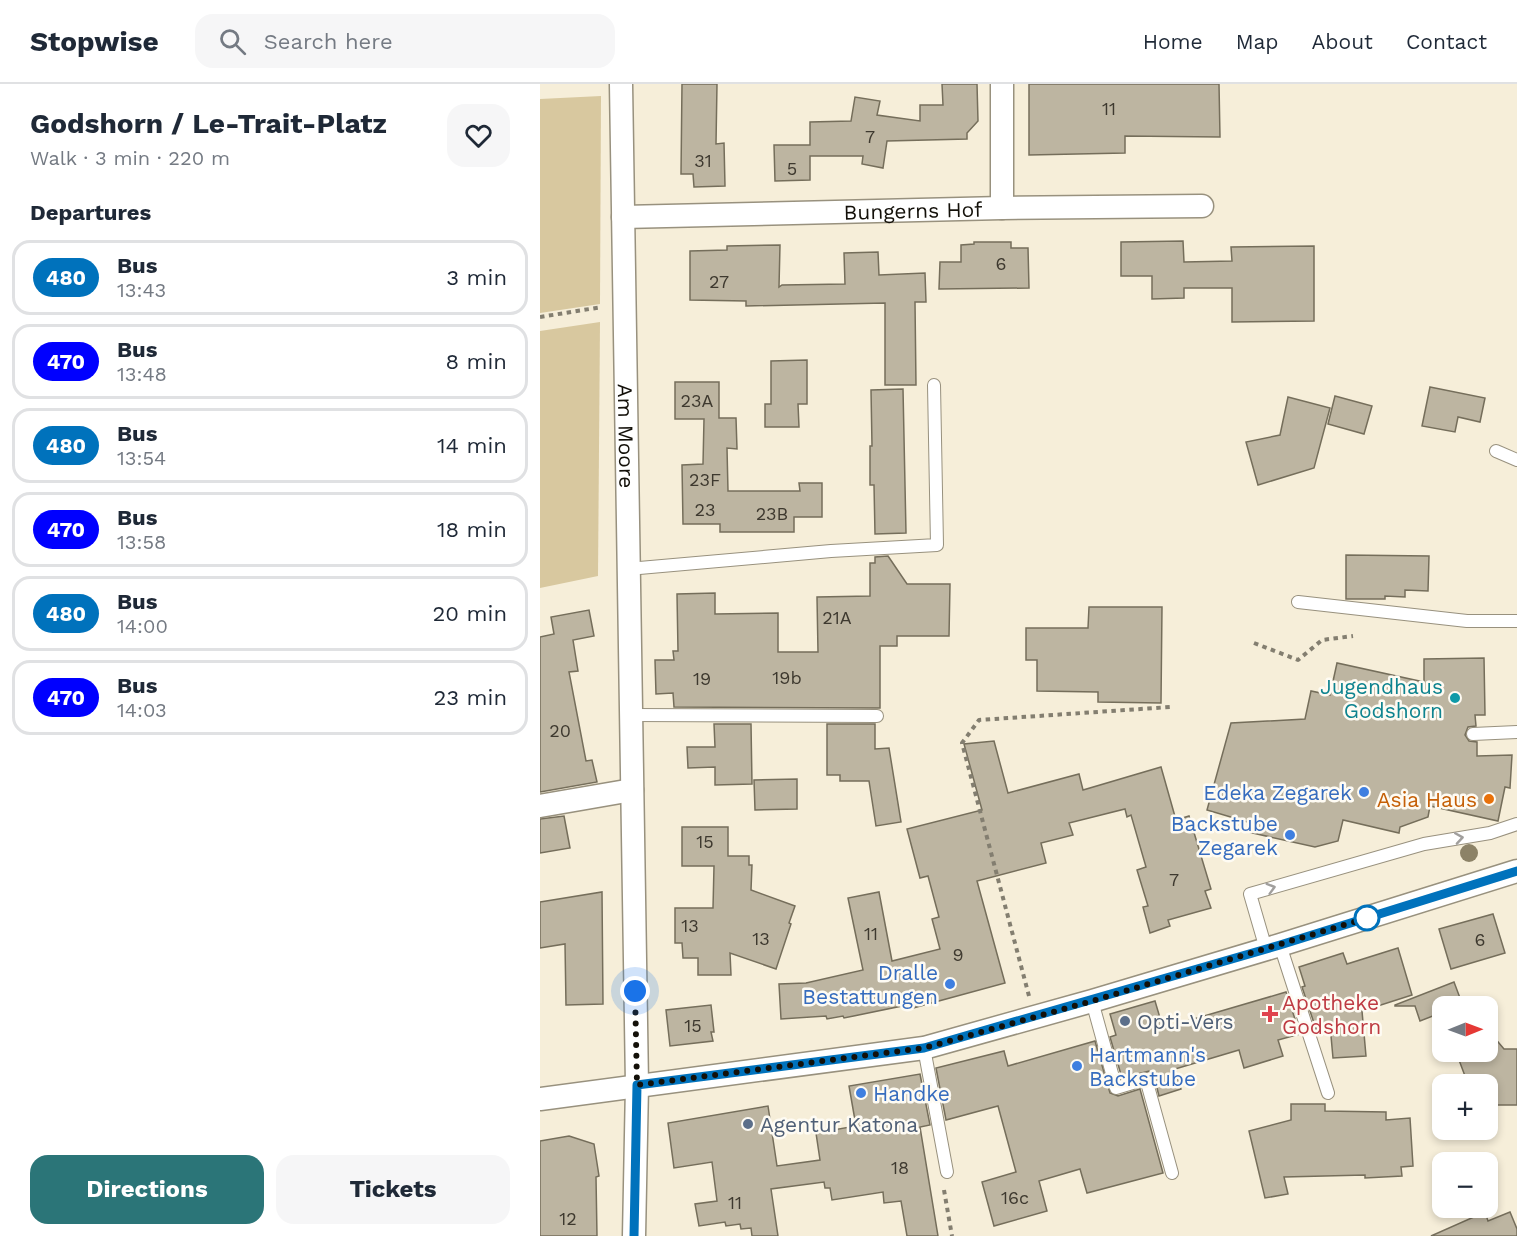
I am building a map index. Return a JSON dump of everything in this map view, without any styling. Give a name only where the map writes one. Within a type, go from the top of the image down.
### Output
[{"type":"street","name":"Am Moore","points":[[621,84],[637,1085],[634,1236]]},
{"type":"street","points":[[1002,84],[1002,208]]},
{"type":"street","name":"Bungerns Hof","points":[[623,217],[1202,206]]},
{"type":"street","points":[[540,806],[632,790]]},
{"type":"street","points":[[540,1099],[924,1048],[1273,947],[1517,871]]},
{"type":"lane","points":[[628,569],[831,551],[937,545],[934,385]]},
{"type":"lane","points":[[1496,451],[1517,460]]},
{"type":"lane","points":[[1298,602],[1467,621],[1517,621]]},
{"type":"lane","points":[[631,715],[877,716]]},
{"type":"lane","points":[[1473,734],[1517,732]]},
{"type":"lane","points":[[1328,1093],[1273,947],[1250,894],[1424,844],[1490,833],[1517,824]]},
{"type":"lane","points":[[1092,1001],[1116,1088],[1146,1079],[1172,1173]]},
{"type":"lane","points":[[924,1048],[947,1172]]},
{"type":"path","points":[[540,317],[624,304]]},
{"type":"path","points":[[1254,643],[1298,660],[1322,640],[1353,636]]},
{"type":"path","points":[[1034,1017],[962,743],[979,720],[1170,706]]},
{"type":"path","points":[[947,1172],[944,1186],[952,1236]]},
{"type":"shaded area","points":[[601,96],[600,304],[540,313],[540,99]]},
{"type":"shaded area","points":[[600,322],[598,576],[540,588],[540,331]]},
{"type":"building","points":[[682,84],[717,84],[716,144],[724,143],[725,186],[694,187],[693,174],[681,174]]},
{"type":"building","points":[[942,84],[977,84],[978,121],[967,133],[967,139],[887,141],[883,168],[862,164],[863,156],[810,156],[810,180],[775,181],[774,145],[810,145],[810,122],[851,121],[855,97],[880,101],[877,115],[920,121],[920,105],[943,105]]},
{"type":"building","points":[[1029,84],[1219,84],[1220,137],[1125,136],[1125,153],[1029,155]]},
{"type":"building","points":[[1183,241],[1184,262],[1232,261],[1231,247],[1314,246],[1314,321],[1232,322],[1232,288],[1184,288],[1184,298],[1152,299],[1152,276],[1121,276],[1121,242]]},
{"type":"building","points":[[974,242],[1011,242],[1011,248],[1028,248],[1029,288],[939,289],[940,262],[961,262],[961,245],[974,244]]},
{"type":"building","points":[[780,245],[779,287],[782,285],[845,284],[844,253],[878,252],[879,275],[925,273],[926,302],[915,302],[916,385],[885,385],[885,303],[746,306],[746,301],[690,300],[690,251],[727,250],[727,246]]},
{"type":"building","points":[[807,360],[807,404],[798,404],[799,427],[765,427],[765,404],[771,404],[771,361]]},
{"type":"building","points":[[675,382],[719,382],[719,418],[736,418],[737,449],[727,448],[728,491],[800,491],[799,483],[822,483],[822,517],[794,517],[794,532],[720,532],[720,524],[683,524],[682,465],[703,464],[704,419],[675,419]]},
{"type":"building","points":[[1430,387],[1485,398],[1480,422],[1458,417],[1455,432],[1422,426]]},
{"type":"building","points":[[903,389],[906,533],[875,534],[874,485],[870,485],[871,390]]},
{"type":"building","points":[[1335,396],[1372,406],[1364,434],[1328,424]]},
{"type":"building","points":[[1288,397],[1330,408],[1314,468],[1258,485],[1246,442],[1280,435]]},
{"type":"building","points":[[1346,555],[1429,556],[1428,591],[1405,590],[1405,597],[1385,596],[1385,599],[1346,599]]},
{"type":"building","points":[[888,556],[907,584],[950,584],[949,636],[897,636],[897,646],[880,646],[880,708],[674,707],[673,693],[656,694],[655,660],[674,660],[673,651],[678,651],[677,594],[715,593],[715,614],[778,613],[778,652],[818,652],[817,597],[870,596],[870,563],[875,563],[875,557]]},
{"type":"building","points":[[1089,607],[1162,607],[1161,703],[1098,702],[1098,692],[1037,691],[1037,660],[1026,660],[1026,628],[1088,628]]},
{"type":"building","points":[[589,610],[594,636],[573,640],[578,671],[569,672],[586,761],[592,760],[597,782],[540,792],[540,637],[554,634],[551,617]]},
{"type":"building","points":[[1484,658],[1485,715],[1475,715],[1476,726],[1468,727],[1465,735],[1469,741],[1477,742],[1477,756],[1512,755],[1510,788],[1505,787],[1498,821],[1430,806],[1428,817],[1400,827],[1399,833],[1343,820],[1338,841],[1315,847],[1248,832],[1251,823],[1207,810],[1231,723],[1305,719],[1311,691],[1330,695],[1337,663],[1424,682],[1424,659]]},
{"type":"building","points":[[714,724],[751,724],[752,784],[715,785],[715,767],[688,768],[687,747],[715,747]]},
{"type":"building","points":[[827,724],[875,724],[875,749],[889,748],[901,822],[876,826],[869,781],[840,781],[840,775],[827,775]]},
{"type":"building","points":[[994,741],[1008,793],[1079,774],[1083,790],[1161,767],[1176,820],[1189,816],[1211,889],[1205,891],[1211,908],[1168,920],[1170,926],[1150,933],[1143,907],[1148,906],[1137,870],[1146,867],[1131,815],[1127,817],[1125,809],[1069,823],[1073,835],[1041,843],[1046,863],[977,881],[1005,983],[913,1008],[912,1004],[844,1018],[843,1016],[827,1019],[826,1016],[781,1019],[779,984],[806,983],[863,970],[848,898],[879,892],[892,961],[940,949],[932,919],[939,917],[928,876],[920,878],[907,829],[982,810],[964,744]]},
{"type":"building","points":[[797,779],[797,809],[755,810],[754,780]]},
{"type":"building","points":[[564,816],[570,848],[540,853],[540,819]]},
{"type":"building","points":[[682,827],[728,827],[728,856],[749,856],[749,865],[752,865],[751,890],[795,906],[776,969],[730,953],[731,975],[698,975],[698,958],[683,958],[682,943],[675,943],[675,908],[713,908],[714,866],[682,866]]},
{"type":"building","points":[[602,892],[603,1004],[566,1005],[565,944],[540,948],[540,902]]},
{"type":"building","points":[[1493,914],[1505,953],[1451,969],[1439,929]]},
{"type":"building","points":[[1398,948],[1412,995],[1362,1011],[1366,1056],[1333,1058],[1330,1025],[1316,1029],[1302,987],[1305,986],[1299,967],[1343,953],[1347,964]]},
{"type":"building","points":[[1454,982],[1459,996],[1432,996],[1432,1016],[1420,1021],[1415,1006],[1395,1005]]},
{"type":"building","points":[[1286,992],[1300,1034],[1278,1040],[1283,1056],[1244,1068],[1239,1050],[1175,1069],[1181,1089],[1159,1096],[1154,1076],[1149,1071],[1122,1078],[1110,1037],[1116,1035],[1110,1014],[1155,1001],[1163,1028]]},
{"type":"building","points":[[711,1005],[713,1041],[670,1046],[666,1010]]},
{"type":"building","points":[[1095,1041],[1110,1093],[1118,1096],[1140,1089],[1163,1173],[1087,1193],[1080,1169],[1039,1181],[1047,1211],[994,1226],[982,1182],[1016,1172],[998,1106],[946,1120],[936,1068],[1004,1051],[1008,1066]]},
{"type":"building","points":[[1498,1042],[1504,1049],[1517,1049],[1517,1105],[1498,1105],[1498,1074],[1464,1074],[1460,1062],[1498,1062]]},
{"type":"building","points":[[920,1074],[930,1125],[920,1127],[938,1236],[907,1236],[901,1201],[884,1203],[883,1192],[832,1200],[830,1188],[825,1188],[824,1182],[771,1189],[778,1236],[752,1236],[751,1228],[741,1229],[740,1224],[726,1226],[725,1222],[699,1226],[695,1204],[717,1201],[712,1162],[674,1168],[668,1123],[768,1106],[777,1166],[820,1160],[816,1133],[856,1126],[849,1086]]},
{"type":"building","points":[[1291,1104],[1325,1104],[1325,1111],[1386,1112],[1386,1120],[1410,1118],[1413,1166],[1401,1167],[1402,1176],[1284,1177],[1288,1194],[1265,1198],[1249,1131],[1291,1120]]},
{"type":"building","points":[[569,1136],[594,1144],[599,1176],[596,1177],[597,1236],[540,1236],[540,1141]]},
{"type":"building","points":[[1510,1212],[1517,1229],[1517,1236],[1431,1236],[1472,1218],[1487,1218],[1488,1221]]},
{"type":"bus line","name":"480","points":[[634,1236],[637,1085],[924,1048],[1280,945],[1517,871]]},
{"type":"place","name":"Jugendhaus Godshorn","points":[[1455,698]]},
{"type":"place","name":"Edeka Zegarek","points":[[1364,792]]},
{"type":"place","name":"Asia Haus","points":[[1489,799]]},
{"type":"place","name":"Backstube Zegarek","points":[[1290,835]]},
{"type":"place","name":"Dralle Bestattungen","points":[[950,984]]},
{"type":"place","name":"Apotheke Godshorn","points":[[1270,1014]]},
{"type":"place","name":"Opti-Vers","points":[[1125,1021]]},
{"type":"place","name":"Hartmann's Backstube","points":[[1077,1066]]},
{"type":"place","name":"Handke","points":[[861,1093]]},
{"type":"place","name":"Agentur Katona","points":[[748,1124]]},
{"type":"route","points":[[635,991],[637,1085],[924,1048],[1092,1001],[1367,918]]}]
